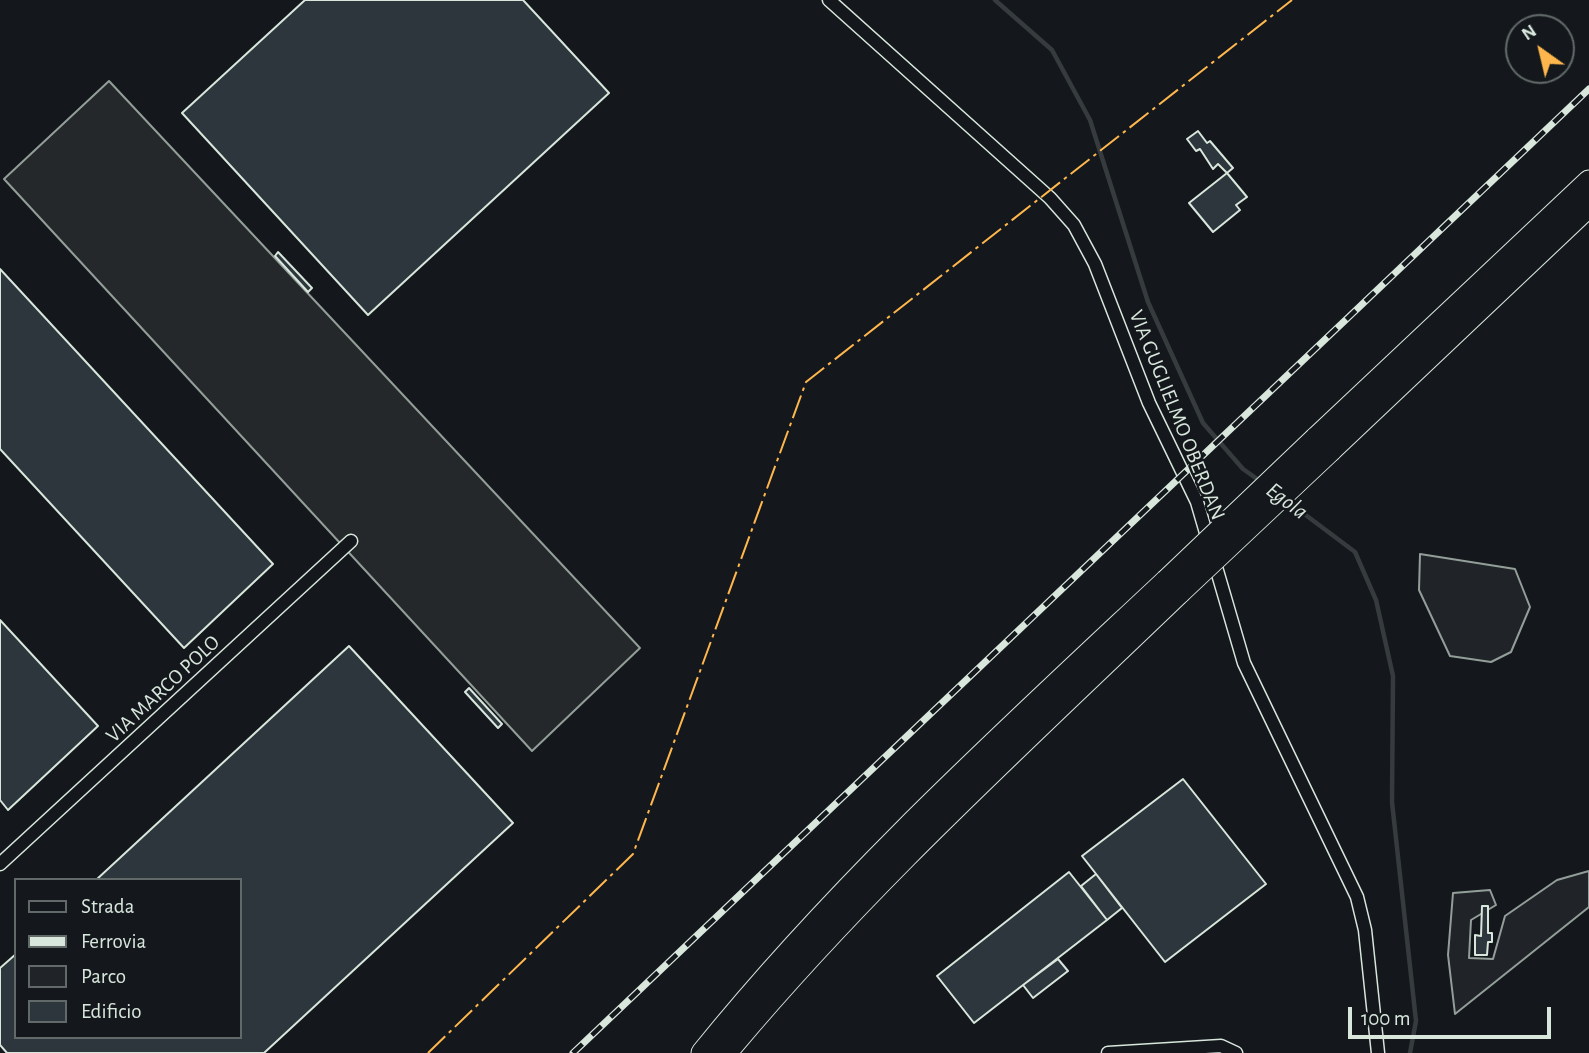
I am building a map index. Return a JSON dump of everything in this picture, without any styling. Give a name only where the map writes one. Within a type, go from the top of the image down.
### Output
[{"type":"highway","points":[[1324,444],[1589,182]]},
{"type":"highway","points":[[703,1053],[827,909],[891,844],[1324,444],[1589,205]]},
{"type":"highway","points":[[725,1053],[846,914],[1173,586]]},
{"type":"street","name":"VIA GUGLIELMO OBERDAN","points":[[829,0],[1050,198],[1074,225],[1095,264],[1149,403],[1197,502],[1244,663],[1357,897],[1365,930],[1378,1053]]},
{"type":"street","name":"VIA MARCO POLO","points":[[0,864],[351,541]]},
{"type":"street","points":[[1108,1053],[1221,1046],[1236,1053]]},
{"type":"green space","points":[[1420,554],[1515,569],[1530,607],[1511,652],[1491,662],[1450,656],[1419,590]]},
{"type":"green space","points":[[1589,871],[1589,907],[1455,1014],[1448,955],[1453,893],[1490,890],[1496,905],[1471,920],[1469,958],[1493,959],[1505,916],[1557,880]]},
{"type":"shaded area","points":[[109,81],[640,648],[532,751],[4,179]]},
{"type":"building","points":[[305,0],[523,0],[609,93],[368,315],[182,113]]},
{"type":"building","points":[[1198,131],[1233,168],[1227,173],[1218,164],[1213,169],[1200,149],[1196,151],[1187,139]]},
{"type":"building","points":[[1227,173],[1247,197],[1236,205],[1240,210],[1213,232],[1189,203]]},
{"type":"building","points":[[278,252],[312,288],[308,292],[275,256]]},
{"type":"building","points":[[0,269],[273,564],[184,648],[0,449]]},
{"type":"building","points":[[0,620],[98,726],[8,810],[0,800]]},
{"type":"building","points":[[349,646],[513,823],[264,1053],[7,1053],[0,1045],[0,968],[14,956],[14,1039],[242,1039],[242,878],[98,878]]},
{"type":"building","points":[[469,688],[502,724],[498,728],[465,692]]},
{"type":"building","points":[[1183,779],[1266,884],[1165,962],[1082,856]]},
{"type":"building","points":[[1069,872],[1107,920],[974,1023],[937,976]]},
{"type":"building","points":[[1096,874],[1122,908],[1107,920],[1081,886]]},
{"type":"building","points":[[1482,906],[1488,906],[1488,933],[1492,933],[1492,942],[1488,942],[1487,955],[1475,955],[1475,935],[1481,936]]},
{"type":"building","points":[[1058,959],[1068,971],[1033,998],[1023,985]]},
{"type":"waterway","name":"Egola","points":[[995,0],[1052,50],[1090,120],[1148,302],[1203,423],[1243,469],[1260,481]]},
{"type":"waterway","name":"Egola","points":[[1287,501],[1355,552],[1376,600],[1393,676],[1392,802],[1416,1021],[1410,1053]]},
{"type":"railway","points":[[573,1053],[1589,89]]},
{"type":"power","points":[[428,1053],[633,854],[806,382],[1292,0]]}]
